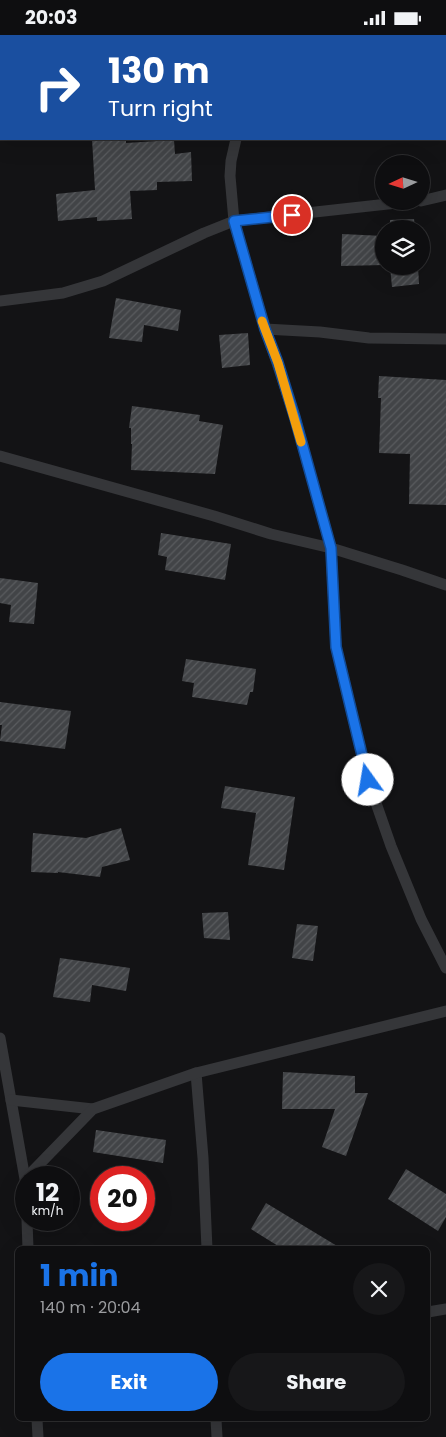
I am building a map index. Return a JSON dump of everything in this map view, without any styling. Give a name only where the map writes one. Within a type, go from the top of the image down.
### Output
[{"type":"lane","points":[[236,140],[230,176],[234,221],[265,329],[295,418],[331,548],[336,647],[368,780],[391,846],[421,919],[446,968]]},
{"type":"lane","points":[[430,199],[446,195]]},
{"type":"lane","points":[[0,301],[63,293],[103,281],[204,233],[234,221],[375,205]]},
{"type":"lane","points":[[265,329],[320,332],[369,338],[446,339]]},
{"type":"lane","points":[[0,456],[204,513],[271,534],[331,548],[446,585]]},
{"type":"lane","points":[[11,1100],[93,1109],[196,1073],[446,1011]]},
{"type":"lane","points":[[0,1038],[24,1166]]},
{"type":"lane","points":[[196,1073],[203,1158],[207,1246]]},
{"type":"lane","points":[[38,1166],[93,1109]]},
{"type":"lane","points":[[27,1231],[28,1246]]},
{"type":"lane","points":[[430,1312],[446,1309]]},
{"type":"lane","points":[[37,1421],[38,1437]]},
{"type":"lane","points":[[216,1421],[217,1437]]},
{"type":"building","points":[[92,140],[126,140],[126,143],[174,140],[175,154],[191,152],[192,181],[157,182],[157,190],[130,191],[132,219],[97,221],[97,217],[58,221],[56,194],[95,190]]},
{"type":"building","points":[[342,234],[375,236],[375,265],[341,266]]},
{"type":"building","points":[[391,275],[418,275],[419,284],[392,287]]},
{"type":"building","points":[[116,298],[181,310],[178,331],[144,325],[142,342],[109,338]]},
{"type":"building","points":[[248,333],[250,365],[222,368],[219,335]]},
{"type":"building","points":[[379,376],[446,380],[446,505],[409,504],[410,454],[379,453],[381,398],[378,398]]},
{"type":"building","points":[[132,406],[200,415],[199,421],[223,425],[215,474],[131,470],[132,444],[131,428],[129,428]]},
{"type":"building","points":[[161,533],[231,544],[225,580],[165,570],[167,557],[158,555]]},
{"type":"building","points":[[0,578],[38,583],[34,624],[9,622],[11,605],[0,603]]},
{"type":"building","points":[[186,659],[256,669],[253,692],[250,692],[247,705],[192,697],[194,683],[182,681]]},
{"type":"building","points":[[0,702],[71,711],[65,749],[0,741],[2,725],[0,725]]},
{"type":"building","points":[[225,786],[295,797],[284,870],[248,865],[256,813],[221,808]]},
{"type":"building","points":[[121,828],[130,860],[102,867],[100,877],[58,872],[31,872],[33,833],[86,838]]},
{"type":"building","points":[[228,912],[230,940],[204,938],[202,913]]},
{"type":"building","points":[[297,924],[318,926],[313,961],[292,958]]},
{"type":"building","points":[[60,958],[130,968],[126,991],[92,985],[90,1002],[53,997]]},
{"type":"building","points":[[283,1072],[355,1076],[355,1093],[368,1093],[346,1156],[322,1147],[335,1109],[282,1109]]},
{"type":"building","points":[[96,1130],[166,1140],[163,1163],[93,1152]]},
{"type":"building","points":[[406,1169],[446,1194],[446,1217],[438,1231],[388,1199]]},
{"type":"building","points":[[266,1203],[337,1246],[278,1246],[251,1229]]},
{"type":"slow traffic","points":[[262,321],[278,363],[301,442]]},
{"type":"route","points":[[292,215],[234,221],[265,329],[295,418],[331,548],[336,647],[368,780]]}]
